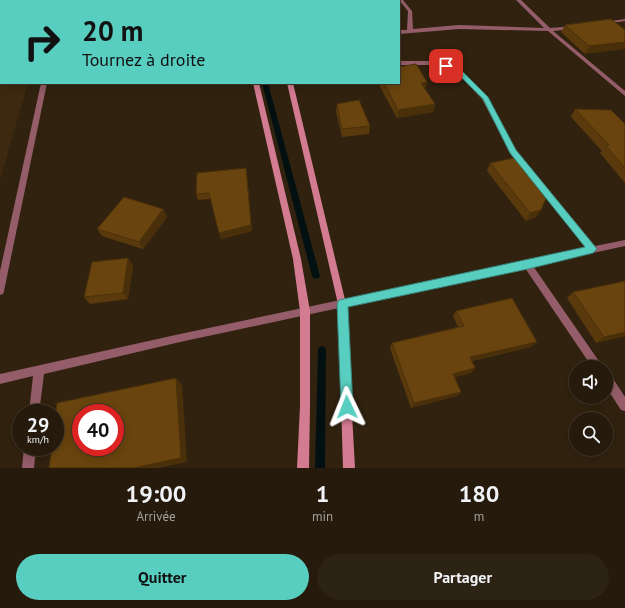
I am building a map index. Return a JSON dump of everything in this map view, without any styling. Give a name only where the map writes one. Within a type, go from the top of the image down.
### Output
[{"type":"street","points":[[401,0],[410,11],[410,30]]},
{"type":"street","points":[[518,0],[549,30],[625,93]]},
{"type":"street","points":[[595,24],[625,20]]},
{"type":"street","points":[[400,32],[478,27],[549,30],[580,26]]},
{"type":"street","points":[[400,63],[431,63],[459,72],[486,98],[513,151],[593,249]]},
{"type":"street","points":[[0,291],[44,84]]},
{"type":"street","points":[[256,84],[297,259],[305,311],[305,406],[303,468]]},
{"type":"street","points":[[290,84],[342,304],[349,468]]},
{"type":"street","points":[[0,379],[305,311],[528,265],[593,249],[625,243]]},
{"type":"street","points":[[528,265],[593,360]]},
{"type":"street","points":[[35,404],[39,371]]},
{"type":"street","points":[[613,388],[625,406]]},
{"type":"street","points":[[28,468],[29,456]]},
{"type":"shaded area","points":[[0,84],[28,84],[0,180]]},
{"type":"building","points":[[611,19],[625,30],[625,42],[589,46],[565,25]]},
{"type":"building","points":[[416,64],[427,82],[421,83],[435,104],[398,110],[385,84],[400,84],[400,67]]},
{"type":"building","points":[[359,100],[370,126],[342,129],[337,104]]},
{"type":"building","points":[[575,109],[611,110],[625,124],[625,168],[606,146],[609,145]]},
{"type":"building","points":[[514,158],[546,198],[541,210],[530,213],[490,163]]},
{"type":"building","points":[[246,168],[251,225],[219,233],[209,193],[196,194],[197,173]]},
{"type":"building","points":[[124,197],[163,209],[139,242],[97,229]]},
{"type":"building","points":[[128,258],[123,293],[84,297],[92,262]]},
{"type":"building","points":[[625,281],[625,332],[604,337],[573,292]]},
{"type":"building","points":[[512,298],[537,342],[470,357],[475,368],[453,374],[461,392],[414,403],[392,343],[464,326],[456,311]]},
{"type":"building","points":[[176,378],[181,458],[134,468],[49,468],[51,456],[64,456],[64,404],[57,404]]},
{"type":"waterway","points":[[265,84],[316,276]]},
{"type":"waterway","points":[[320,468],[322,350]]},
{"type":"route","points":[[347,407],[342,304],[528,265],[593,249],[513,151],[486,98],[459,72],[446,66]]}]
